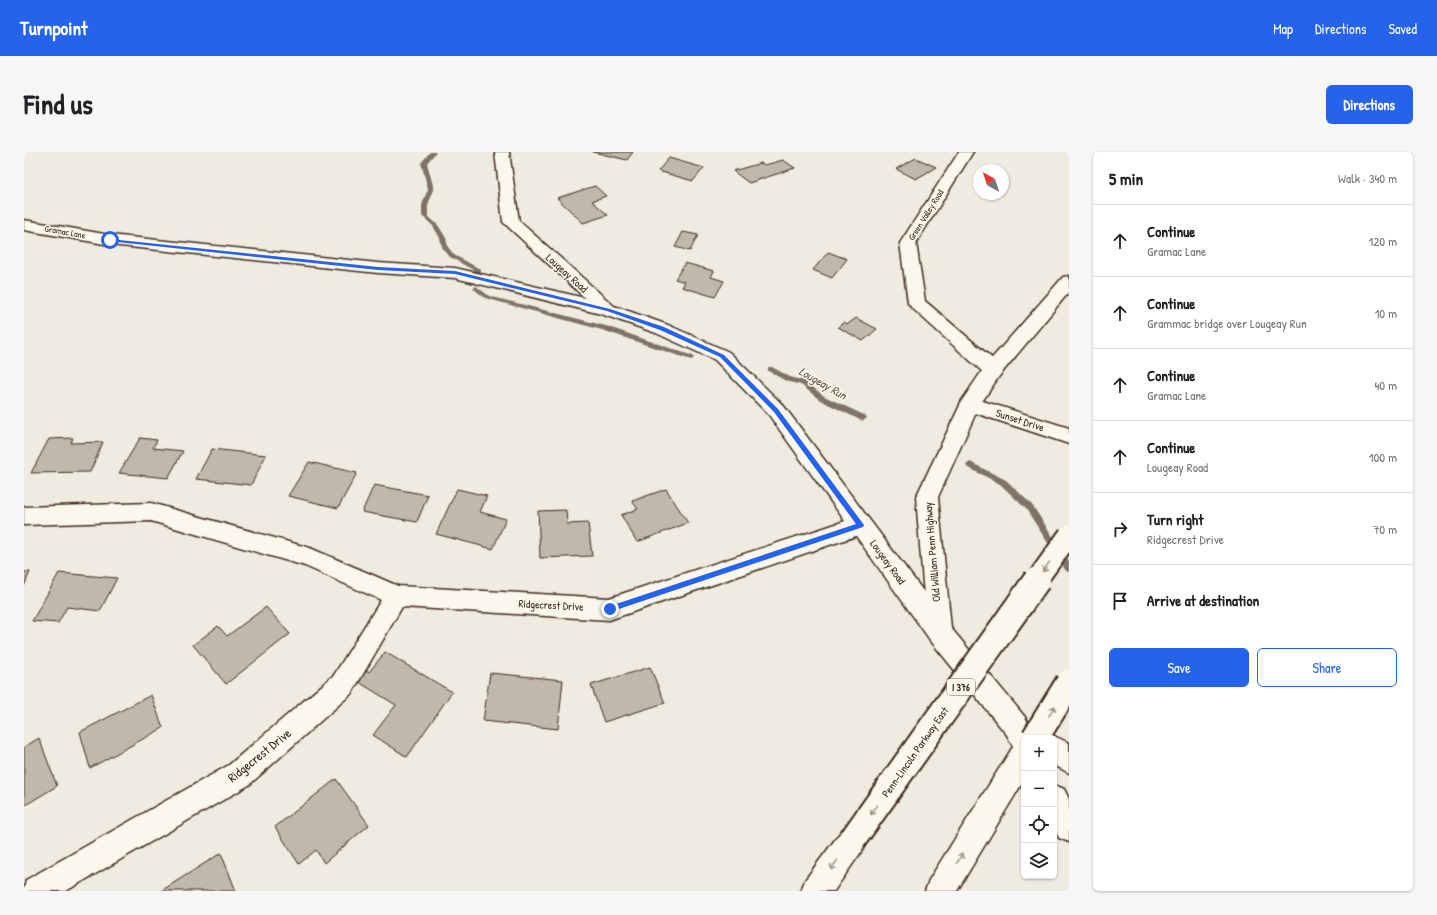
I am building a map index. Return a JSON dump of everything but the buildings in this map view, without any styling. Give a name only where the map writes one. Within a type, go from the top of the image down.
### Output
[{"type":"main road","name":"Lougeay Road","points":[[502,152],[511,222],[608,310],[662,329],[722,356],[776,410],[939,632]]},
{"type":"main road","name":"Green Valley Road","points":[[966,152],[908,243],[917,302],[993,370]]},
{"type":"main road","name":"Gramac Lane","points":[[24,225],[118,241],[378,268],[455,273],[608,310]]},
{"type":"main road","name":"Old William Penn Highway","points":[[939,632],[928,497],[970,404],[993,370],[1069,281]]},
{"type":"main road","name":"Sunset Drive","points":[[970,404],[1069,436]]},
{"type":"main road","name":"Ridgecrest Drive","points":[[24,516],[151,512],[310,558],[396,596],[610,609],[861,525]]},
{"type":"main road","name":"Penn-Lincoln Parkway East","points":[[816,891],[1069,535]]},
{"type":"main road","name":"Ridgecrest Drive","points":[[37,891],[239,775],[343,684],[396,596]]},
{"type":"main road","points":[[939,632],[1027,735]]},
{"type":"main road","points":[[1029,735],[1069,683]]},
{"type":"main road","points":[[1057,751],[1069,759]]},
{"type":"main road","points":[[940,891],[1021,761]]},
{"type":"main road","points":[[1057,805],[1069,828]]},
{"type":"waterway","name":"Lougeay Run","points":[[433,152],[424,163],[431,189],[425,205],[425,216],[435,225],[443,238],[445,247],[452,256],[478,270],[479,273]]},
{"type":"waterway","name":"Lougeay Run","points":[[476,288],[487,297],[604,328],[691,358]]},
{"type":"waterway","name":"Lougeay Run","points":[[770,369],[788,379],[803,383],[822,398],[863,418]]},
{"type":"waterway","name":"Lougeay Run","points":[[970,465],[1003,482],[1029,507],[1069,568]]},
{"type":"route","points":[[110,240],[378,268],[455,273],[608,310],[662,329],[722,356],[776,410],[861,525],[610,609]]}]
